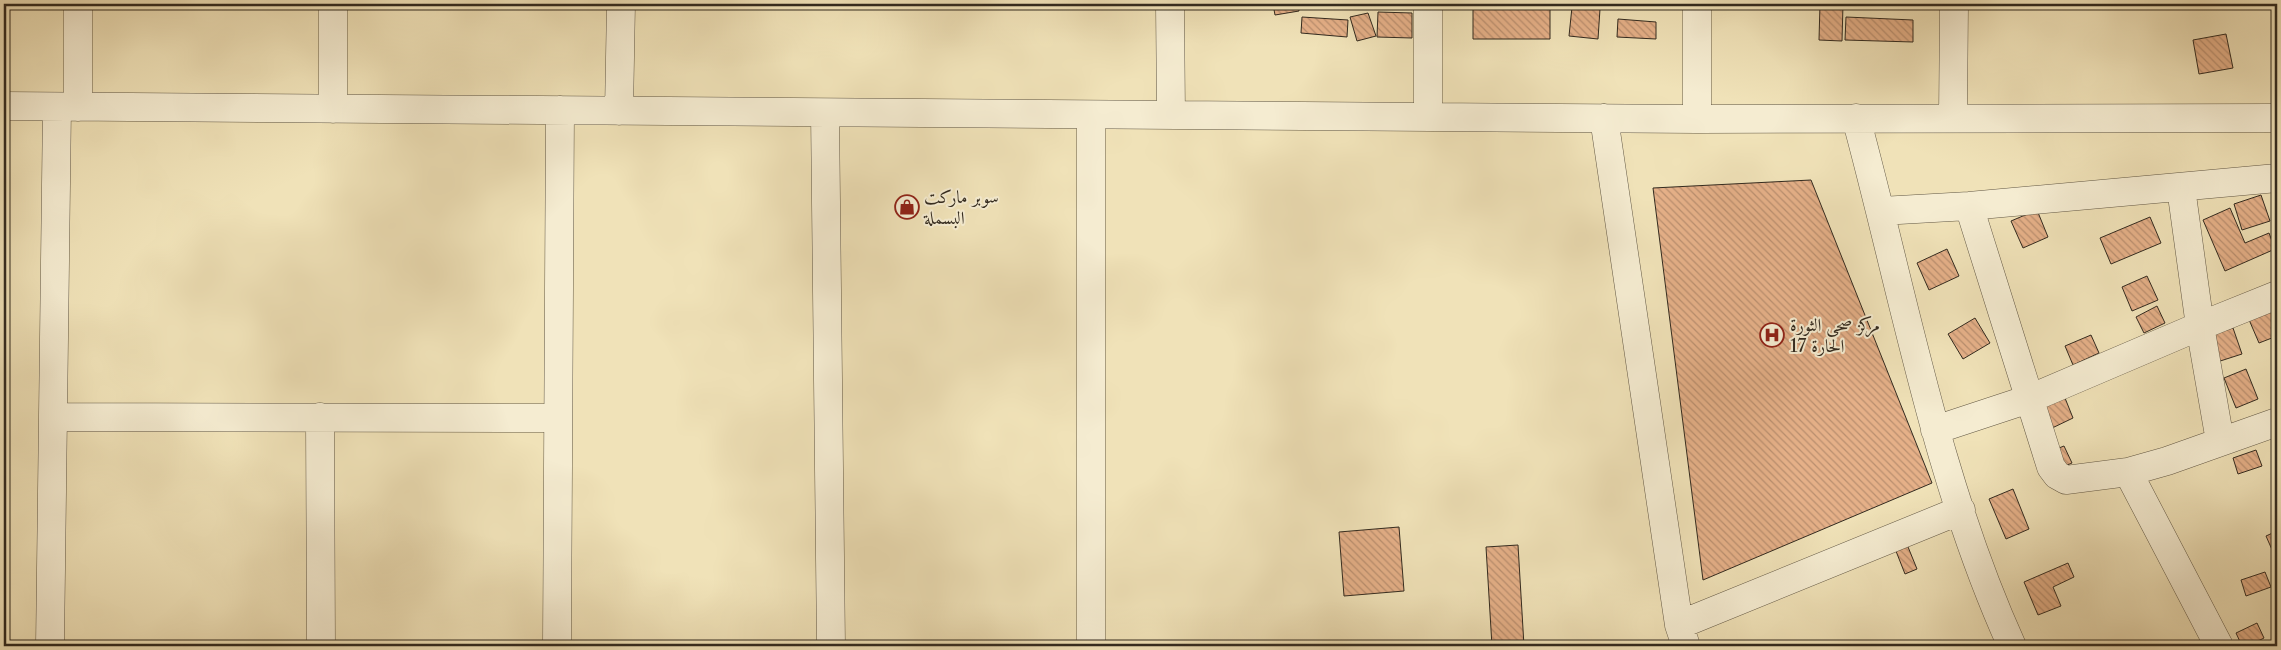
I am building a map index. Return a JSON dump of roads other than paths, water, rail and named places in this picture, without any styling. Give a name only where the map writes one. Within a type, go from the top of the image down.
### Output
[{"type":"street","points":[[50,646],[53,417],[68,107],[78,4]]},
{"type":"street","points":[[332,109],[333,4]]},
{"type":"street","points":[[619,111],[621,4]]},
{"type":"street","points":[[1170,4],[1170,115]]},
{"type":"street","points":[[1428,4],[1428,117]]},
{"type":"street","points":[[1697,4],[1697,119]]},
{"type":"street","points":[[1952,117],[1954,4]]},
{"type":"street","points":[[4,106],[1697,119],[1952,117],[2277,118]]},
{"type":"street","points":[[557,646],[560,110]]},
{"type":"street","points":[[825,113],[831,646]]},
{"type":"street","points":[[1091,114],[1091,646]]},
{"type":"street","points":[[1604,118],[1683,636],[1961,510]]},
{"type":"street","points":[[1856,118],[1935,430],[1991,601],[2012,646]]},
{"type":"street","points":[[1881,211],[1969,206],[2277,178]]},
{"type":"street","points":[[2182,188],[2200,326],[2220,441]]},
{"type":"street","points":[[1969,206],[2003,308],[2029,399],[2051,466],[2057,475],[2066,480],[2128,472],[2166,461],[2277,422]]},
{"type":"street","points":[[1935,430],[2029,399],[2277,295]]},
{"type":"street","points":[[53,417],[558,418]]},
{"type":"street","points":[[320,418],[322,646]]},
{"type":"street","points":[[2128,472],[2219,646]]},
{"type":"place","name":"سوبر ماركت البسملة","points":[[907,207]]},
{"type":"place","name":"مركز صحي الثورة الحارة 17","points":[[1772,335]]}]
